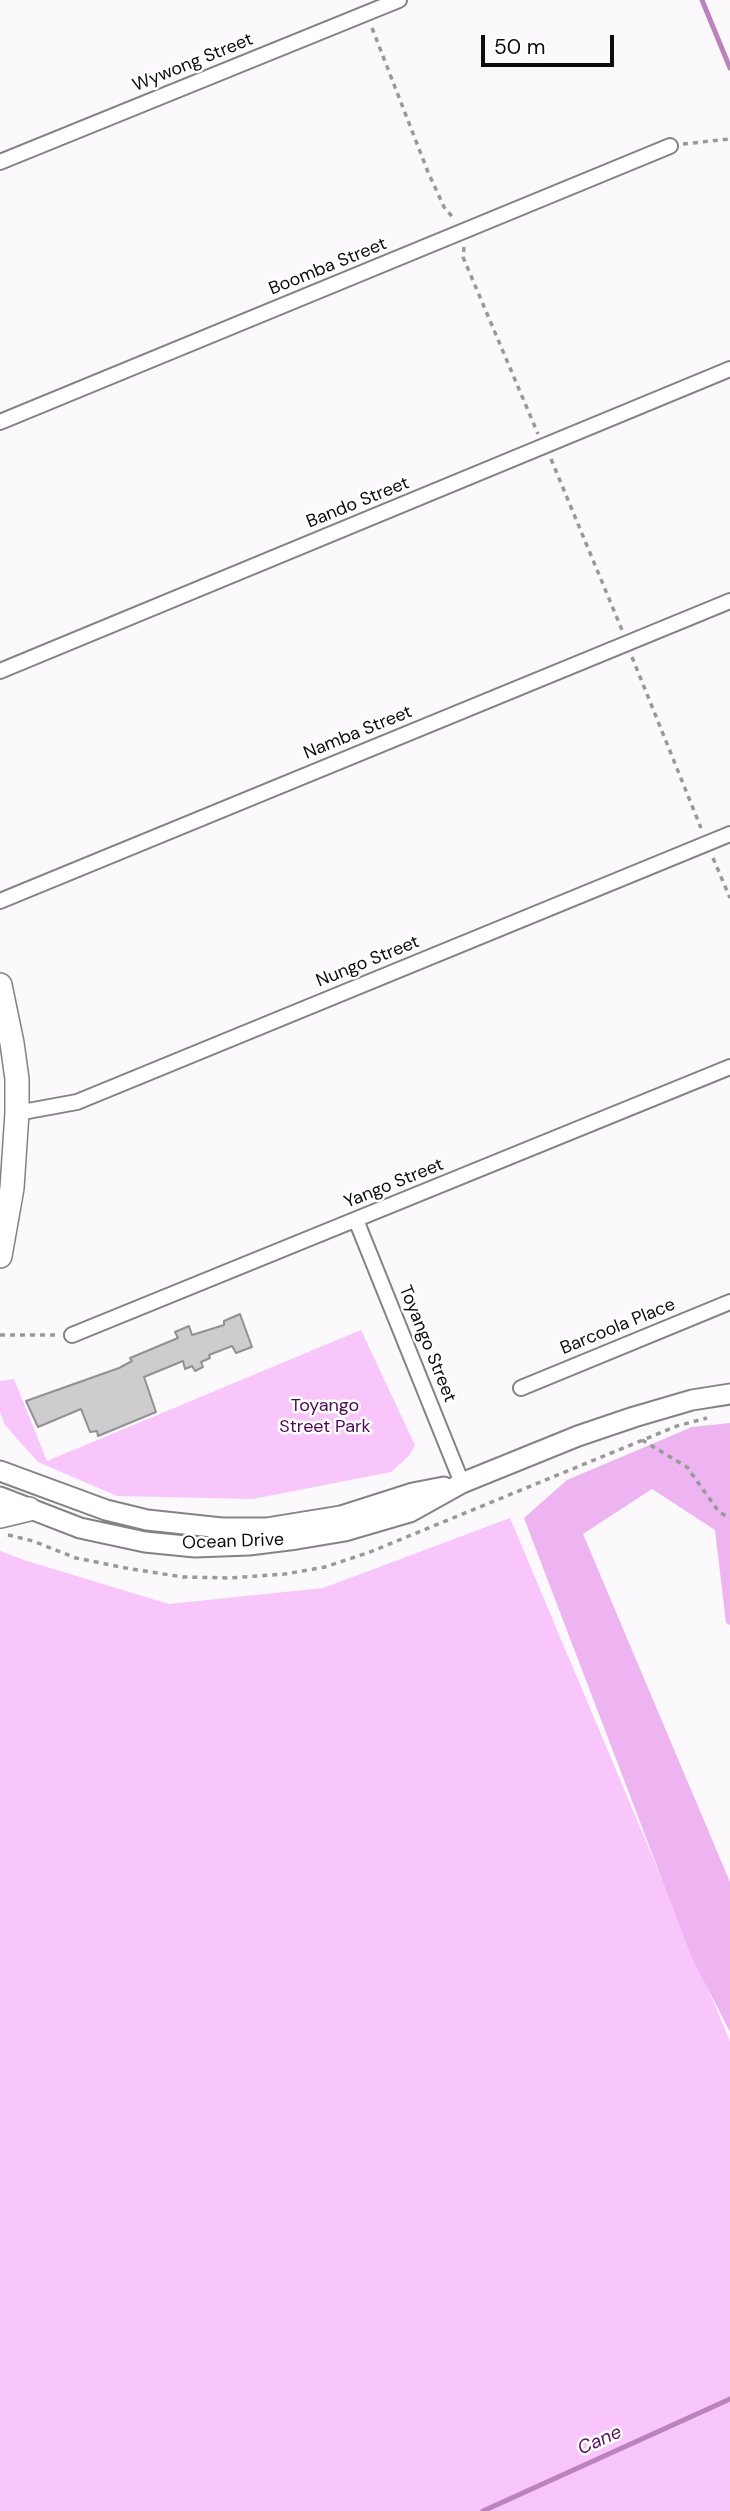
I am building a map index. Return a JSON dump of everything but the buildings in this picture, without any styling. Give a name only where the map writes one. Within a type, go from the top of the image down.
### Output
[{"type":"main road","points":[[0,985],[12,1043],[17,1113],[12,1188],[0,1256]]},
{"type":"main road","points":[[0,1516],[29,1509]]},
{"type":"street","name":"Wywong Street","points":[[0,162],[399,0]]},
{"type":"street","name":"Boomba Street","points":[[0,422],[670,146]]},
{"type":"street","name":"Bando Street","points":[[0,671],[730,369]]},
{"type":"street","name":"Namba Street","points":[[0,901],[730,601]]},
{"type":"street","name":"Nungo Street","points":[[17,1113],[77,1102],[730,834]]},
{"type":"street","name":"Yango Street","points":[[72,1335],[730,1067]]},
{"type":"street","name":"Toyango Street","points":[[356,1220],[462,1483]]},
{"type":"street","name":"Barcoola Place","points":[[521,1388],[730,1302]]},
{"type":"street","name":"Ocean Drive","points":[[0,1497],[80,1528],[145,1542],[195,1547],[250,1545],[345,1531],[382,1521],[410,1512],[462,1483],[634,1416],[692,1400],[730,1394]]},
{"type":"street","points":[[0,1454],[9,1475]]},
{"type":"street","name":"Ocean Drive","points":[[9,1475],[106,1510],[160,1522],[222,1528],[267,1528],[341,1516],[413,1493],[462,1483]]},
{"type":"path","points":[[670,146],[730,139]]},
{"type":"path","points":[[0,1335],[72,1335]]},
{"type":"path","points":[[642,1440],[688,1467],[719,1512],[730,1518]]},
{"type":"green space","name":"Toyango Street Park","points":[[361,1330],[415,1445],[409,1456],[391,1472],[253,1499],[117,1496],[38,1462],[5,1425],[0,1412],[0,1381],[14,1379],[47,1461]]},
{"type":"green space","points":[[510,1518],[730,2041],[730,2511],[0,2511],[0,1551],[169,1604],[323,1588]]},
{"type":"shaded area","points":[[730,1423],[730,1625],[726,1623],[715,1530],[652,1489],[583,1534],[730,1882],[730,2032],[692,1958],[524,1518],[567,1480],[692,1427]]},
{"type":"waterway","points":[[702,0],[730,68]]},
{"type":"waterway","name":"Cane","points":[[483,2511],[730,2399]]}]
